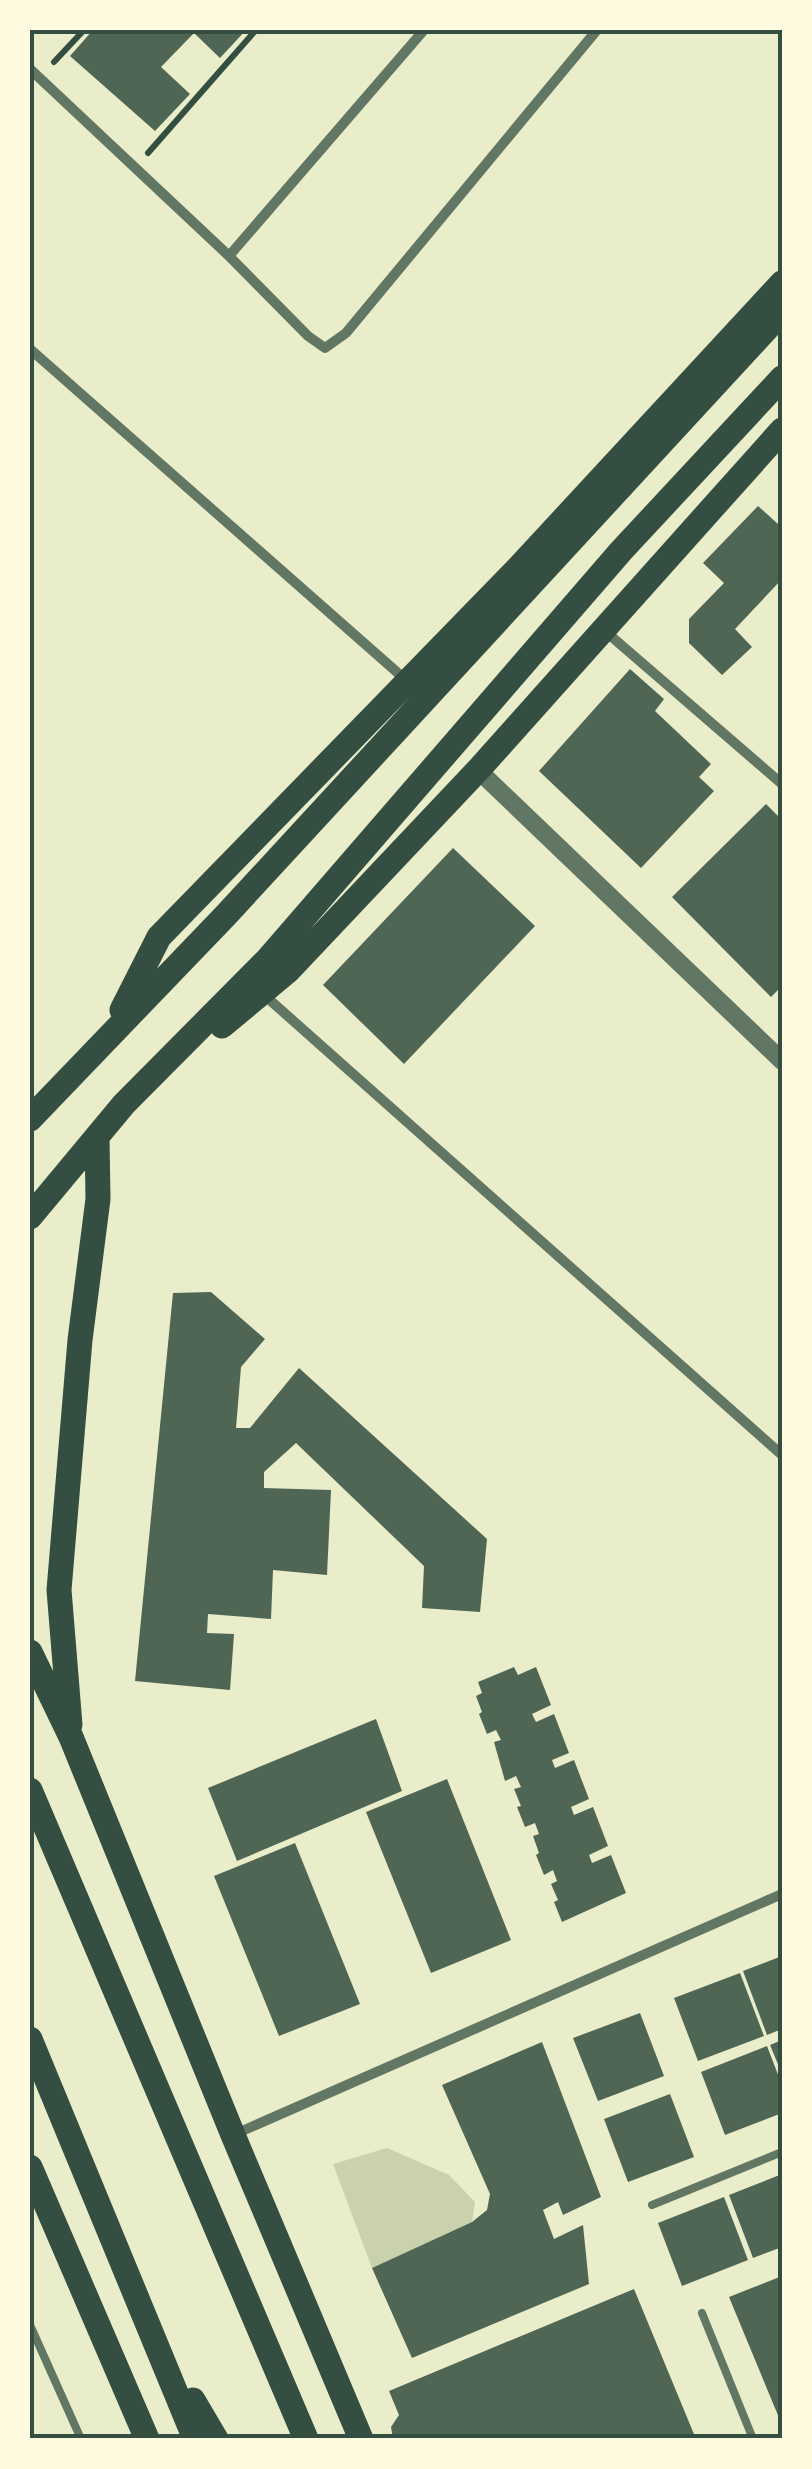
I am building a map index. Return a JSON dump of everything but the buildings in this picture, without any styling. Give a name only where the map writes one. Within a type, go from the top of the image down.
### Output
[{"type":"main road","points":[[111,1032],[159,937],[521,564],[782,283]]},
{"type":"main road","points":[[30,1118],[226,915],[782,312]]},
{"type":"main road","points":[[30,1217],[124,1104],[268,959],[621,551],[782,378]]},
{"type":"main road","points":[[124,1104],[294,965],[478,770],[782,430]]},
{"type":"main road","points":[[71,1737],[59,1590],[80,1340],[98,1199],[97,1138]]},
{"type":"main road","points":[[30,1652],[71,1737],[232,2135],[361,2439]]},
{"type":"main road","points":[[30,1790],[306,2439]]},
{"type":"main road","points":[[30,2039],[196,2439]]},
{"type":"main road","points":[[30,2167],[147,2439]]},
{"type":"main road","points":[[163,2355],[216,2439]]},
{"type":"street","points":[[229,256],[424,30]]},
{"type":"street","points":[[30,69],[325,348],[346,333],[597,30]]},
{"type":"street","points":[[30,349],[407,681]]},
{"type":"street","points":[[602,628],[782,784]]},
{"type":"street","points":[[478,770],[782,1061]]},
{"type":"street","points":[[262,993],[782,1455]]},
{"type":"street","points":[[232,2135],[782,1894]]},
{"type":"lane","points":[[652,2205],[782,2152]]},
{"type":"lane","points":[[702,2313],[752,2439]]},
{"type":"lane","points":[[30,2324],[81,2439]]},
{"type":"path","points":[[40,78],[84,30]]},
{"type":"path","points":[[136,168],[256,30]]},
{"type":"green space","points":[[387,2148],[449,2175],[475,2202],[472,2222],[372,2268],[333,2164]]}]
